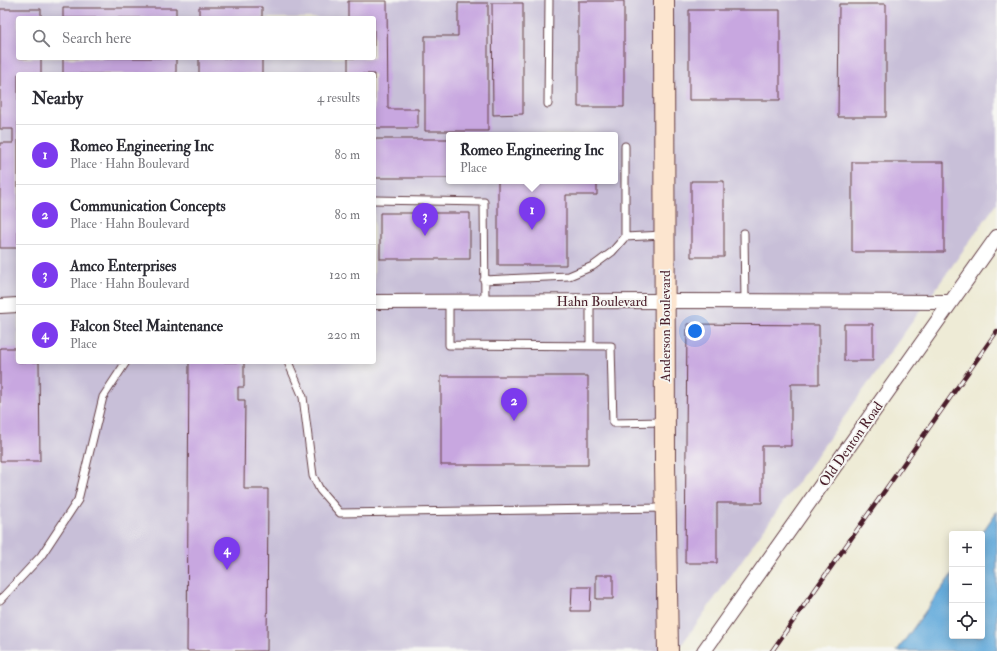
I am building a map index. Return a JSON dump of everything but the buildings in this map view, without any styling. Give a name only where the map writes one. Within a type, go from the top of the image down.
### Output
[{"type":"street","name":"Anderson Boulevard","points":[[664,0],[665,422],[668,651]]},
{"type":"street","name":"Old Denton Road","points":[[704,651],[997,237]]},
{"type":"street","name":"Hahn Boulevard","points":[[376,302],[950,302]]},
{"type":"street","points":[[0,306],[16,306]]},
{"type":"lane","points":[[548,104],[549,0]]},
{"type":"lane","points":[[484,280],[569,276],[593,266],[612,252],[625,237],[625,146]]},
{"type":"lane","points":[[376,200],[484,202],[485,302]]},
{"type":"lane","points":[[744,233],[745,301]]},
{"type":"lane","points":[[625,237],[665,235]]},
{"type":"lane","points":[[590,301],[590,346]]},
{"type":"lane","points":[[449,302],[448,345],[611,346],[613,423],[665,422]]},
{"type":"lane","points":[[0,600],[41,556],[78,500],[103,397],[125,364]]},
{"type":"lane","points":[[289,364],[303,397],[313,476],[320,490],[340,513],[666,508]]},
{"type":"shaded area","points":[[0,0],[997,0],[997,203],[677,651],[0,651]]},
{"type":"water","points":[[997,511],[997,651],[897,651],[949,578],[949,639],[985,639],[985,531],[983,531]]},
{"type":"railway","points":[[772,651],[997,331]]},
{"type":"place","name":"Romeo Engineering Inc","points":[[532,230]]},
{"type":"place","name":"Amco Enterprises","points":[[425,236]]},
{"type":"place","name":"Communication Concepts","points":[[514,421]]},
{"type":"place","name":"Falcon Steel Maintenance","points":[[227,570]]}]
